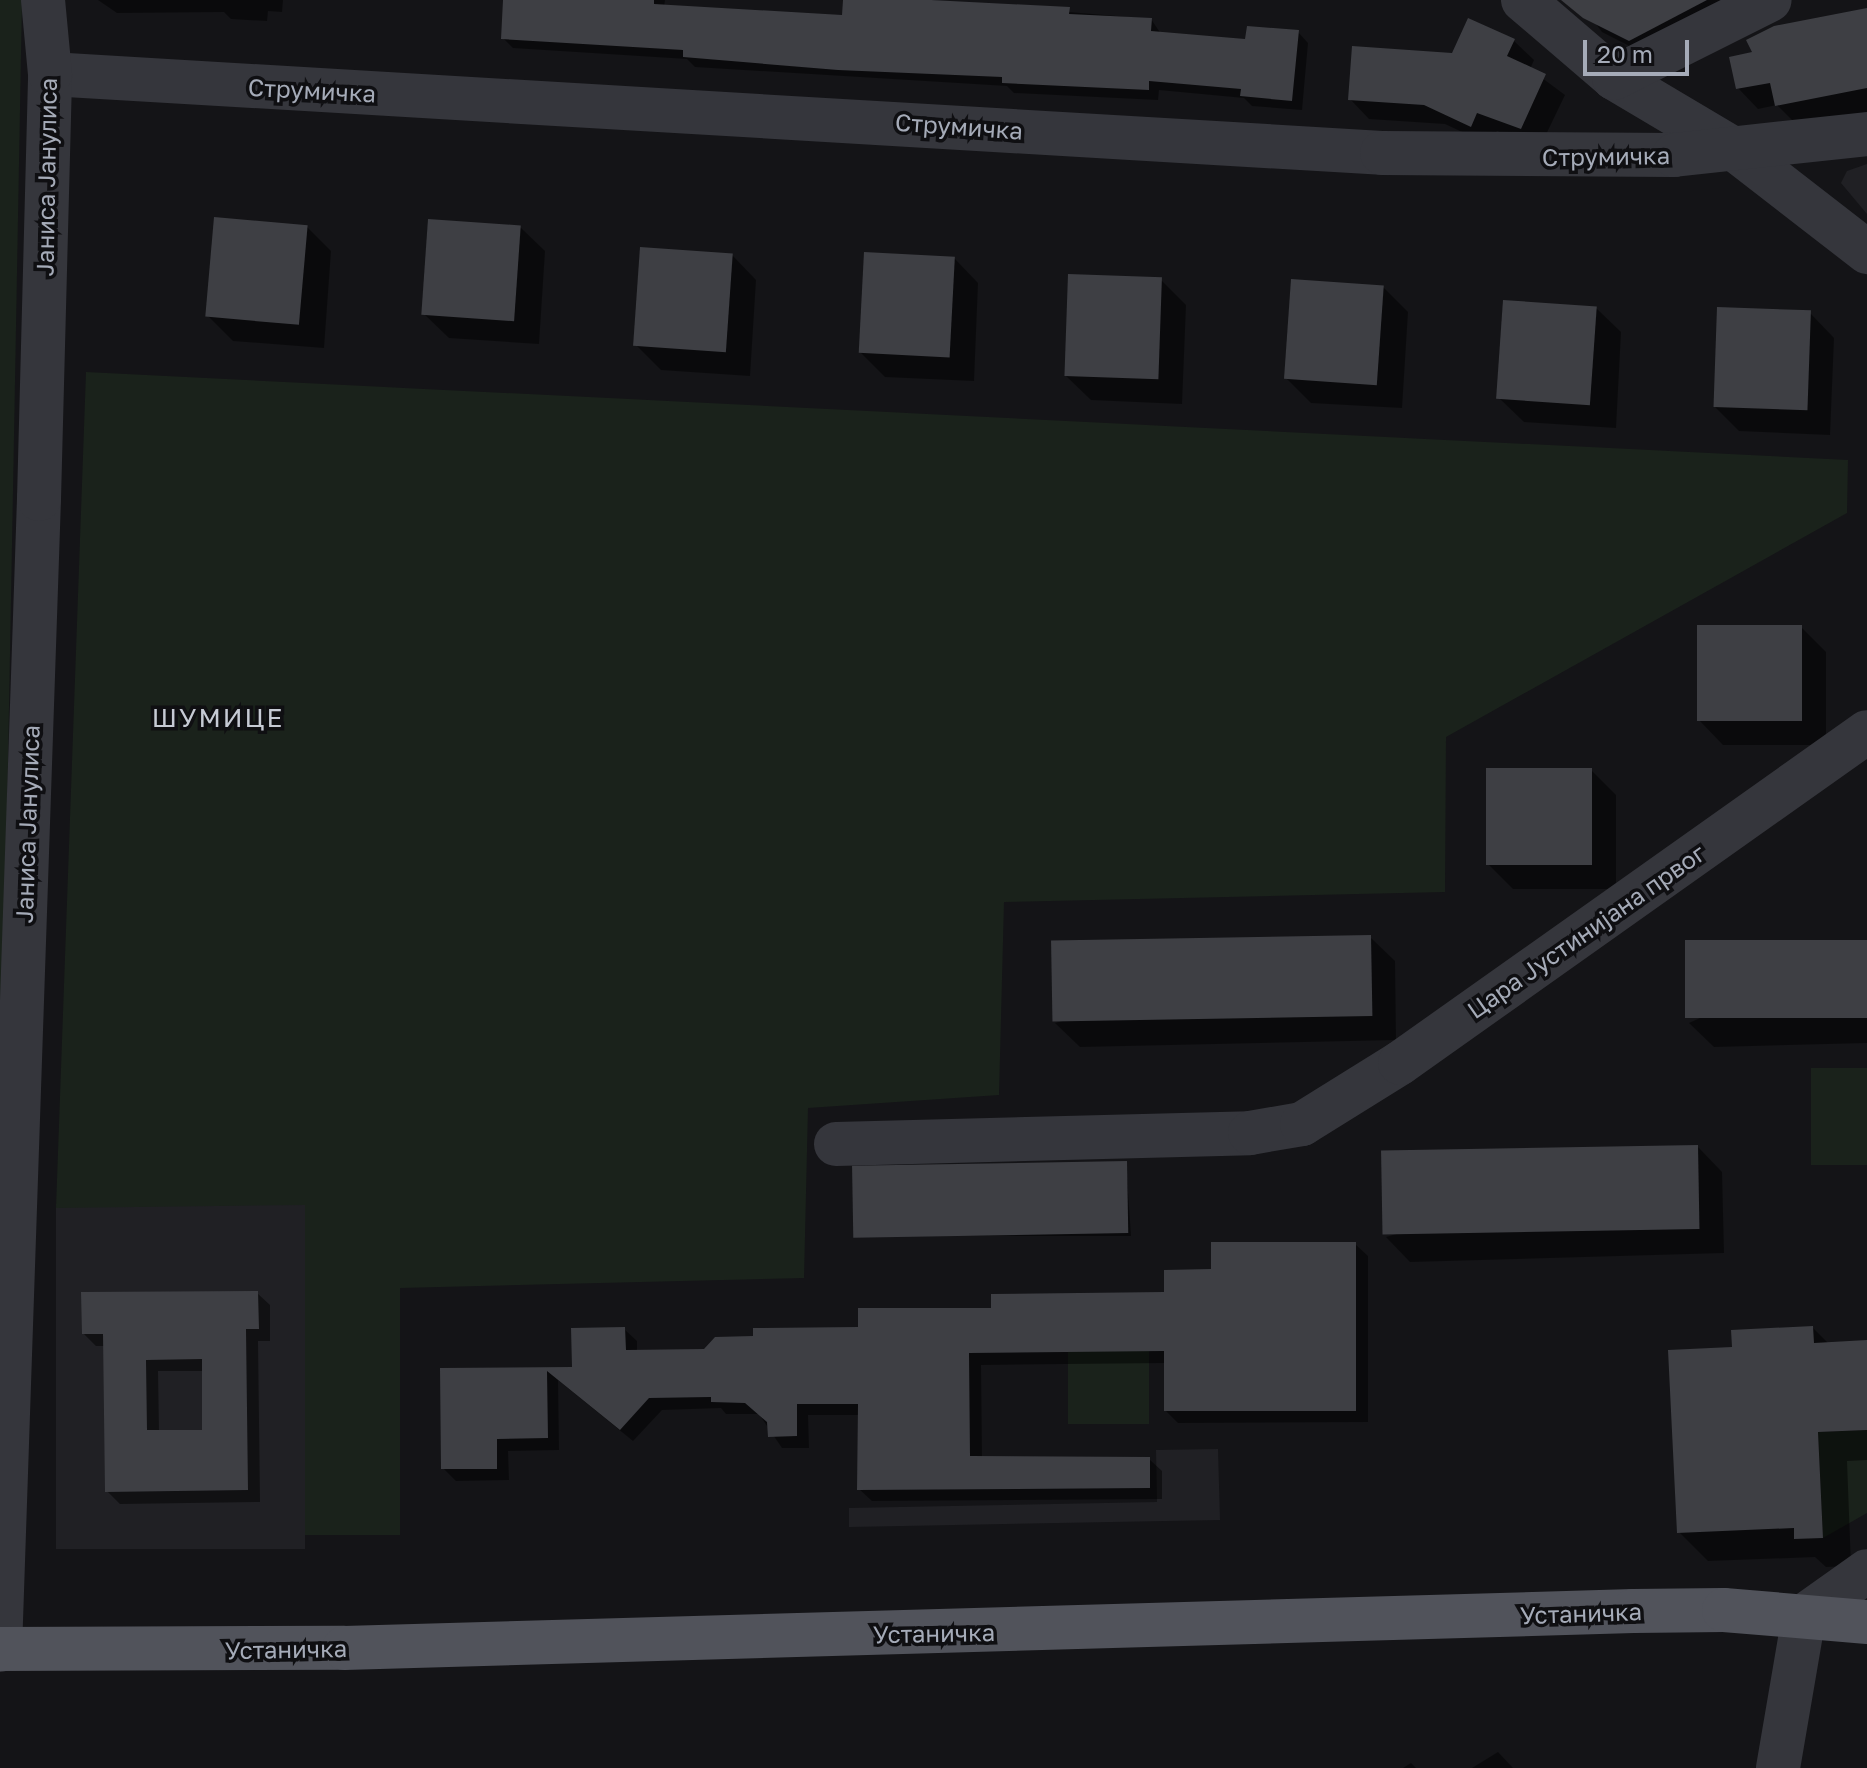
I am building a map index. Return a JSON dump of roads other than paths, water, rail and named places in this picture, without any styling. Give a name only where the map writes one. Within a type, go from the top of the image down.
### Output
[{"type":"main road","name":"Устаничка","points":[[0,1650],[344,1648],[1633,1611],[1804,1616],[1867,1622]]},
{"type":"street","name":"Јаниса Јанулиса","points":[[0,1650],[20,1139],[50,74],[43,0]]},
{"type":"street","points":[[1523,0],[1614,78],[1737,151],[1867,252]]},
{"type":"street","points":[[1614,78],[1770,0]]},
{"type":"street","name":"Струмичка","points":[[50,74],[1382,153],[1571,157],[1737,151],[1867,134]]},
{"type":"street","name":"Цара Јустинијана првог","points":[[836,1144],[1250,1133],[1302,1124],[1400,1063],[1867,732]]},
{"type":"street","points":[[1778,1768],[1804,1616],[1867,1571]]},
{"type":"district","name":"ШУМИЦЕ","points":[[218,718]]}]
